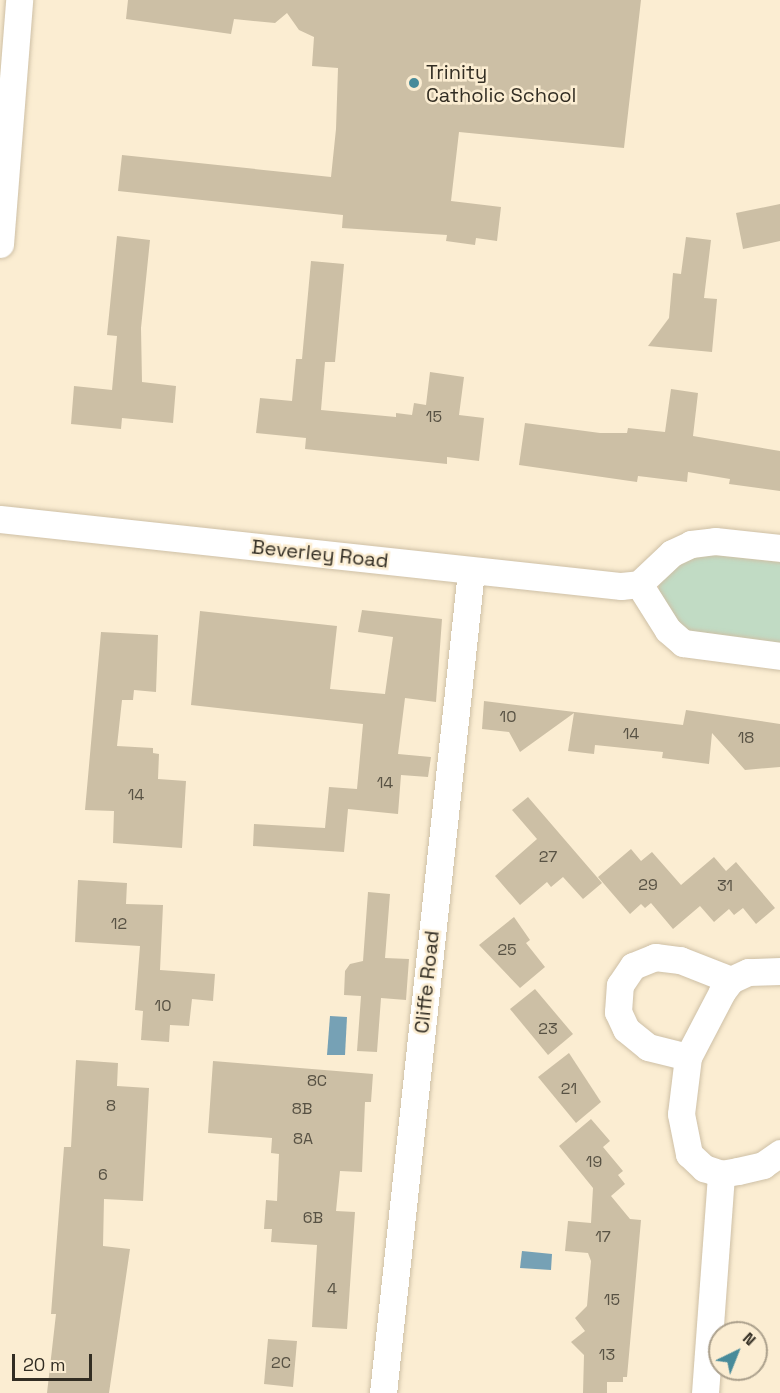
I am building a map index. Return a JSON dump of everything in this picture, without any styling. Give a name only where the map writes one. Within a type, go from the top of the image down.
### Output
[{"type":"street","points":[[0,244],[19,0]]},
{"type":"street","name":"Beverley Road","points":[[0,519],[471,571],[621,586],[639,584]]},
{"type":"street","points":[[780,548],[715,541],[691,544],[672,553],[639,584],[668,630],[683,643],[780,656]]},
{"type":"street","name":"Cliffe Road","points":[[383,1393],[471,571]]},
{"type":"street","points":[[687,1057],[648,1047],[626,1029],[618,1012],[620,985],[633,966],[656,957],[680,960],[731,980]]},
{"type":"street","points":[[780,971],[757,970],[731,980],[714,1005],[687,1057],[681,1093],[683,1137],[689,1154],[704,1168],[720,1174],[763,1165],[780,1153]]},
{"type":"street","points":[[705,1393],[720,1174]]},
{"type":"green space","points":[[707,554],[780,562],[780,644],[680,630],[659,595],[659,585],[667,572],[691,557]]},
{"type":"water","points":[[330,1016],[347,1017],[345,1055],[327,1055]]},
{"type":"water","points":[[522,1251],[552,1254],[551,1270],[520,1268]]},
{"type":"building","points":[[128,0],[641,0],[624,148],[459,132],[451,201],[501,207],[497,241],[476,238],[475,245],[446,241],[447,235],[342,228],[343,215],[118,191],[122,155],[331,177],[336,129],[338,68],[312,66],[314,37],[299,30],[287,13],[275,23],[234,19],[231,34],[126,19]]},
{"type":"building","points":[[780,204],[780,241],[743,249],[736,213]]},
{"type":"building","points":[[117,236],[150,240],[141,328],[142,382],[176,386],[173,423],[122,418],[121,429],[71,424],[74,386],[112,390],[117,336],[107,335]]},
{"type":"building","points":[[686,237],[711,240],[704,298],[717,299],[712,352],[648,346],[669,318],[673,273],[681,274]]},
{"type":"building","points":[[311,261],[344,264],[335,362],[325,362],[321,410],[396,417],[396,413],[412,415],[414,403],[426,405],[430,372],[464,377],[459,415],[484,418],[479,461],[447,457],[447,464],[305,449],[306,438],[256,433],[260,398],[292,401],[296,359],[302,359]]},
{"type":"building","points":[[671,389],[698,393],[693,436],[780,451],[780,491],[729,484],[730,479],[688,472],[687,482],[638,476],[637,482],[519,465],[525,423],[600,433],[627,433],[628,428],[665,432]]},
{"type":"building","points":[[362,610],[442,619],[436,702],[405,698],[398,754],[431,757],[428,777],[401,775],[398,814],[348,809],[344,852],[253,846],[254,824],[325,828],[329,787],[357,789],[363,724],[191,705],[200,611],[337,626],[330,689],[385,694],[393,637],[358,632]]},
{"type":"building","points":[[101,632],[158,635],[156,692],[134,690],[133,700],[122,700],[117,746],[153,748],[153,753],[159,754],[158,779],[186,781],[182,848],[113,843],[114,811],[85,810]]},
{"type":"building","points":[[484,701],[683,725],[686,710],[780,724],[780,767],[745,770],[712,733],[709,764],[662,758],[663,752],[595,745],[594,754],[568,751],[574,713],[520,752],[509,732],[482,729]]},
{"type":"building","points":[[528,797],[602,883],[583,899],[563,877],[551,887],[547,882],[520,905],[495,876],[537,839],[512,810]]},
{"type":"building","points":[[631,849],[641,861],[652,852],[681,885],[714,857],[726,871],[736,862],[775,908],[756,924],[743,908],[734,915],[729,909],[714,922],[700,906],[673,929],[651,903],[645,908],[641,904],[630,914],[598,877]]},
{"type":"building","points":[[78,880],[127,883],[126,904],[163,905],[160,970],[215,974],[213,1001],[192,999],[189,1026],[170,1025],[169,1042],[141,1040],[143,1011],[135,1010],[140,946],[75,942]]},
{"type":"building","points":[[368,892],[390,894],[385,958],[409,959],[406,1000],[381,998],[377,1052],[357,1051],[361,996],[344,995],[345,971],[350,964],[363,961]]},
{"type":"building","points":[[514,917],[530,940],[526,943],[545,967],[520,988],[479,945]]},
{"type":"building","points":[[535,989],[573,1034],[548,1055],[510,1009]]},
{"type":"building","points":[[569,1053],[601,1102],[576,1123],[538,1077]]},
{"type":"building","points":[[76,1060],[118,1063],[117,1086],[149,1088],[143,1201],[104,1199],[103,1246],[130,1249],[109,1393],[47,1393],[56,1314],[51,1314],[64,1147],[71,1147]]},
{"type":"building","points":[[213,1061],[373,1074],[371,1102],[365,1102],[362,1172],[340,1171],[336,1211],[355,1212],[347,1329],[312,1327],[317,1245],[271,1242],[272,1229],[264,1229],[266,1200],[277,1201],[279,1154],[271,1153],[272,1138],[208,1133]]},
{"type":"building","points":[[591,1119],[610,1141],[603,1147],[623,1171],[618,1175],[625,1184],[611,1196],[630,1219],[641,1220],[627,1377],[623,1377],[623,1382],[607,1382],[607,1393],[583,1393],[584,1355],[571,1342],[585,1331],[575,1318],[587,1306],[591,1261],[588,1253],[565,1251],[568,1221],[591,1223],[593,1188],[559,1146]]},
{"type":"building","points":[[268,1339],[297,1341],[293,1387],[264,1384]]},
{"type":"place","name":"Trinity Catholic School","points":[[414,83]]}]
